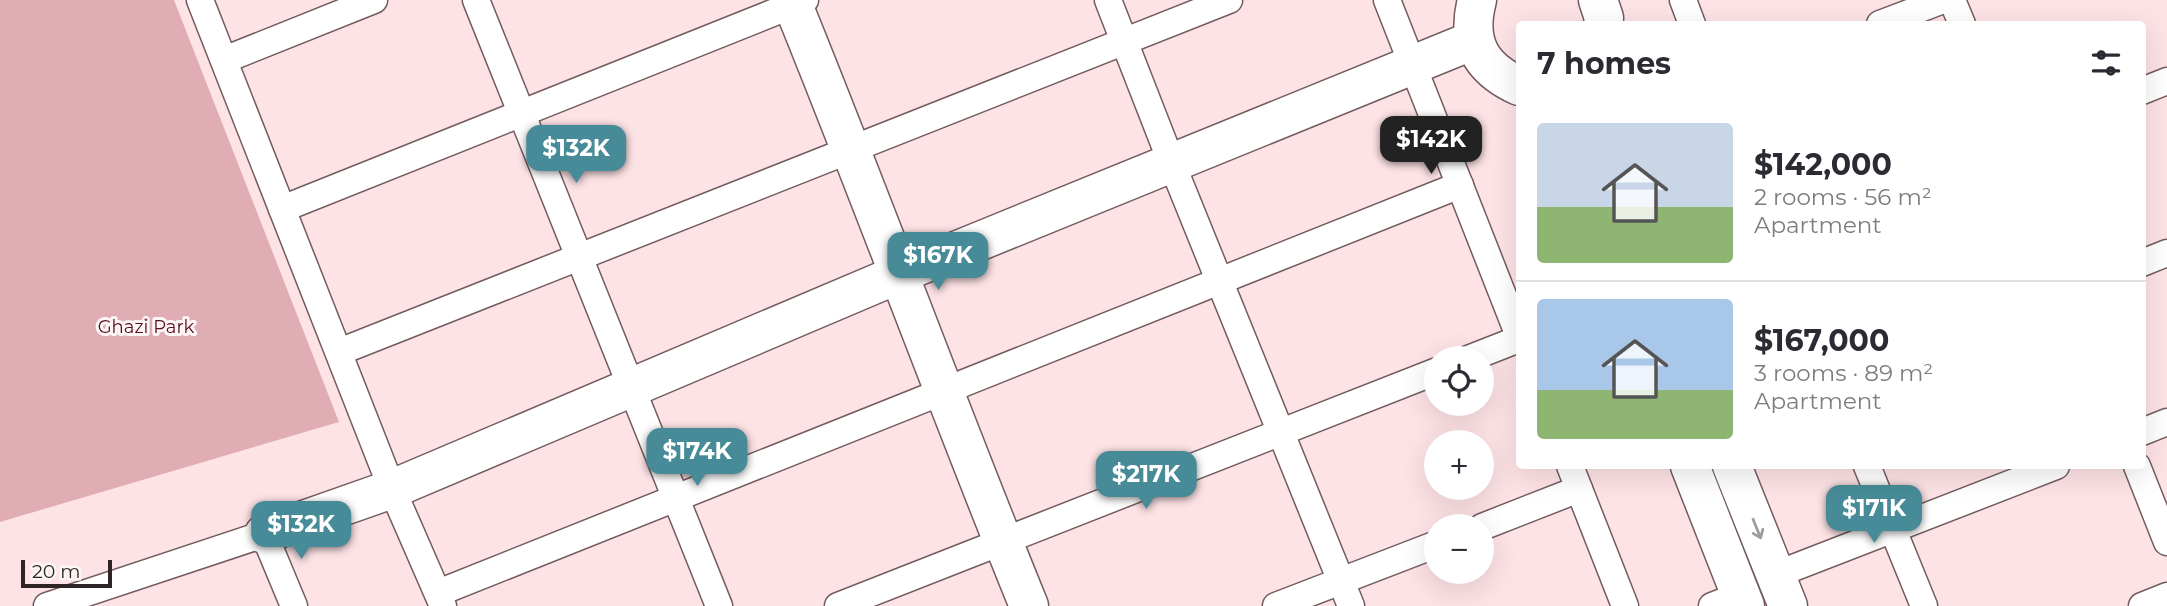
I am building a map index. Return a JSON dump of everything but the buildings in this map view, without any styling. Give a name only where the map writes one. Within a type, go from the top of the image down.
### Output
[{"type":"street","points":[[200,0],[393,489],[440,600],[676,498],[1460,185]]},
{"type":"street","points":[[224,60],[374,0]]},
{"type":"street","points":[[476,0],[719,606]]},
{"type":"street","points":[[1108,0],[1346,594]]},
{"type":"street","points":[[339,352],[1229,0]]},
{"type":"street","points":[[1387,0],[1516,329]]},
{"type":"street","points":[[1477,0],[1472,18],[1474,40],[1484,61],[1500,77],[1516,85]]},
{"type":"street","points":[[1682,0],[1691,21]]},
{"type":"street","points":[[1888,21],[1943,0]]},
{"type":"street","points":[[1952,0],[1961,21]]},
{"type":"street","points":[[282,209],[796,2],[1029,606]]},
{"type":"street","points":[[47,606],[393,489],[899,274],[1474,40]]},
{"type":"street","points":[[2146,89],[2167,81]]},
{"type":"street","points":[[2146,261],[2167,253]]},
{"type":"street","points":[[1494,348],[1516,338]]},
{"type":"street","points":[[838,606],[1424,376]]},
{"type":"street","points":[[2146,430],[2167,422]]},
{"type":"street","points":[[1691,469],[1732,602]]},
{"type":"street","points":[[1733,469],[1781,590],[1893,529],[2048,469]]},
{"type":"street","points":[[1868,469],[1924,606]]},
{"type":"street","points":[[2138,469],[2167,542]]},
{"type":"street","points":[[1494,520],[1574,477],[1625,606]]},
{"type":"street","points":[[264,534],[294,606]]},
{"type":"street","points":[[1276,606],[1346,594],[1424,551]]},
{"type":"street","points":[[2142,606],[2167,596]]},
{"type":"green space","name":"Ghazi Park","points":[[0,0],[174,0],[339,422],[0,522]]}]
